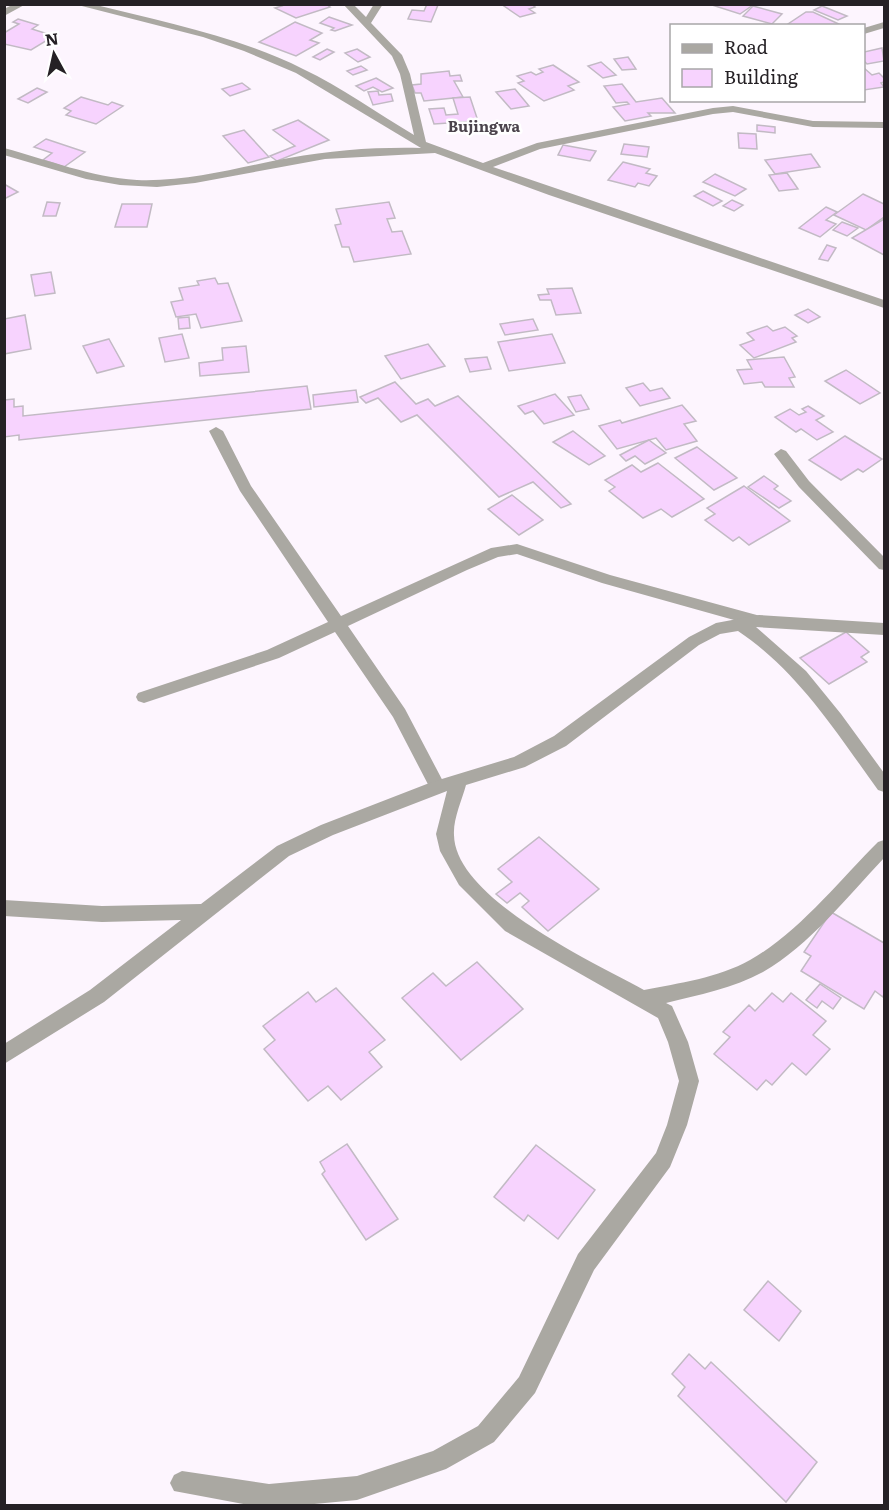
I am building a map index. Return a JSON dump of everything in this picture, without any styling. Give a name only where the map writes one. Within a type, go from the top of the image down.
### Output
[{"type":"street","points":[[4,13],[22,4]]},
{"type":"street","points":[[78,4],[206,35],[248,50],[300,72],[421,144],[885,304]]},
{"type":"street","points":[[347,4],[397,55],[405,74],[421,144]]},
{"type":"street","points":[[366,24],[379,4]]},
{"type":"street","points":[[865,31],[885,25]]},
{"type":"street","points":[[713,111],[724,102]]},
{"type":"street","points":[[483,167],[537,146],[713,111],[733,109],[813,124],[885,125]]},
{"type":"street","points":[[4,151],[78,175],[112,181],[159,184],[221,176],[287,161],[350,152],[441,151]]},
{"type":"street","points":[[182,1483],[269,1496],[357,1488],[438,1461],[486,1434],[527,1385],[586,1262],[663,1160],[677,1125],[689,1081],[678,1041],[665,1012],[511,925],[465,880],[449,851],[445,834],[448,784],[246,488],[216,431]]},
{"type":"street","points":[[781,454],[804,484],[885,565]]},
{"type":"street","points":[[144,697],[273,654],[496,552],[517,549],[607,579],[759,621]]},
{"type":"street","points":[[4,1056],[97,996],[283,851],[327,830],[448,784],[519,762],[560,741],[694,641],[716,629],[738,623],[759,621],[885,629]]},
{"type":"street","points":[[738,623],[762,637],[788,662],[885,785]]},
{"type":"street","points":[[644,999],[711,984],[755,967],[786,947],[885,847]]},
{"type":"street","points":[[4,908],[102,915],[203,912]]},
{"type":"building","points":[[280,4],[326,4],[330,7],[296,18],[275,8],[282,6]]},
{"type":"building","points":[[427,4],[438,5],[431,22],[408,19],[412,10],[424,11]]},
{"type":"building","points":[[501,4],[532,4],[535,7],[529,9],[535,13],[520,17]]},
{"type":"building","points":[[709,4],[752,4],[753,5],[740,14]]},
{"type":"building","points":[[753,6],[782,14],[772,24],[743,16]]},
{"type":"building","points":[[822,6],[847,16],[838,20],[814,10]]},
{"type":"building","points":[[806,12],[813,12],[839,24],[788,24]]},
{"type":"building","points":[[329,17],[352,25],[335,31],[331,30],[334,28],[320,23]]},
{"type":"building","points":[[18,19],[38,25],[32,29],[54,36],[31,50],[4,44],[4,33],[19,24],[13,22]]},
{"type":"building","points":[[295,22],[322,33],[310,40],[319,43],[296,56],[259,42]]},
{"type":"building","points":[[882,48],[884,61],[867,64],[865,52]]},
{"type":"building","points":[[327,49],[334,52],[320,60],[313,57]]},
{"type":"building","points":[[357,49],[370,57],[358,62],[345,53]]},
{"type":"building","points":[[628,57],[636,69],[622,70],[614,59]]},
{"type":"building","points":[[601,62],[616,75],[603,78],[588,66]]},
{"type":"building","points":[[553,65],[579,82],[568,86],[574,90],[544,101],[518,83],[524,81],[517,76],[531,72],[536,75],[543,72],[539,69]]},
{"type":"building","points":[[361,66],[367,70],[353,75],[347,71]]},
{"type":"building","points":[[865,69],[872,75],[879,73],[884,78],[884,82],[881,83],[884,87],[865,90]]},
{"type":"building","points":[[449,71],[450,76],[460,75],[462,81],[454,81],[463,97],[424,101],[421,93],[415,93],[412,85],[421,84],[421,74]]},
{"type":"building","points":[[376,78],[393,88],[382,92],[373,87],[364,91],[356,86]]},
{"type":"building","points":[[242,83],[250,89],[230,96],[222,89]]},
{"type":"building","points":[[622,84],[636,102],[662,98],[675,113],[648,113],[651,116],[625,121],[613,107],[629,104],[627,102],[616,103],[604,86]]},
{"type":"building","points":[[37,88],[47,92],[28,103],[18,99]]},
{"type":"building","points":[[515,89],[529,106],[511,109],[496,92]]},
{"type":"building","points":[[378,91],[379,95],[391,94],[393,101],[373,105],[368,92]]},
{"type":"building","points":[[81,97],[108,105],[112,102],[123,106],[96,124],[66,115],[71,111],[64,108]]},
{"type":"building","points":[[470,97],[478,121],[434,124],[429,109],[444,108],[446,115],[458,114],[453,98]]},
{"type":"building","points":[[298,120],[329,140],[277,161],[270,156],[295,146],[273,130]]},
{"type":"building","points":[[757,125],[775,127],[775,133],[757,131]]},
{"type":"building","points":[[244,130],[269,157],[248,163],[223,136]]},
{"type":"building","points":[[738,133],[756,134],[757,149],[739,148]]},
{"type":"building","points":[[46,139],[85,152],[64,167],[43,160],[52,153],[34,147]]},
{"type":"building","points":[[624,144],[649,147],[647,157],[621,154]]},
{"type":"building","points":[[563,145],[596,151],[590,161],[558,155]]},
{"type":"building","points":[[811,154],[820,167],[775,174],[765,160]]},
{"type":"building","points":[[623,162],[650,169],[646,173],[657,176],[649,186],[638,183],[635,187],[608,180]]},
{"type":"building","points":[[787,173],[798,189],[779,191],[769,175]]},
{"type":"building","points":[[715,174],[746,189],[735,196],[703,182]]},
{"type":"building","points":[[4,184],[18,192],[4,199]]},
{"type":"building","points":[[703,191],[722,201],[713,206],[694,196]]},
{"type":"building","points":[[863,194],[884,204],[884,217],[866,230],[834,215]]},
{"type":"building","points":[[732,200],[743,205],[734,211],[723,206]]},
{"type":"building","points":[[47,202],[60,203],[56,216],[43,216]]},
{"type":"building","points":[[389,202],[395,218],[387,219],[392,232],[402,231],[411,254],[354,262],[349,247],[342,247],[335,225],[341,224],[336,209]]},
{"type":"building","points":[[122,204],[152,204],[147,227],[115,227]]},
{"type":"building","points":[[826,207],[837,212],[826,220],[836,224],[820,237],[799,228]]},
{"type":"building","points":[[884,219],[884,255],[852,238]]},
{"type":"building","points":[[842,222],[858,228],[847,236],[833,230]]},
{"type":"building","points":[[827,245],[836,248],[828,261],[819,259]]},
{"type":"building","points":[[51,272],[55,293],[35,296],[31,275]]},
{"type":"building","points":[[215,278],[218,284],[228,283],[242,321],[201,328],[196,314],[176,317],[171,302],[183,300],[179,288],[199,285],[197,281]]},
{"type":"building","points":[[572,288],[581,313],[556,315],[551,300],[540,300],[538,295],[549,294],[547,289]]},
{"type":"building","points":[[808,309],[820,317],[808,323],[795,315]]},
{"type":"building","points":[[25,315],[31,349],[4,354],[4,319]]},
{"type":"building","points":[[189,317],[190,328],[179,329],[178,318]]},
{"type":"building","points":[[533,319],[538,330],[505,335],[500,324]]},
{"type":"building","points":[[767,326],[773,331],[785,327],[797,336],[792,338],[796,342],[754,358],[740,345],[754,340],[747,333]]},
{"type":"building","points":[[182,334],[189,358],[165,362],[159,338]]},
{"type":"building","points":[[552,334],[565,363],[509,371],[498,342]]},
{"type":"building","points":[[109,339],[124,366],[97,373],[83,346]]},
{"type":"building","points":[[428,344],[445,366],[401,379],[385,356]]},
{"type":"building","points":[[246,346],[249,372],[200,376],[199,363],[223,360],[222,348]]},
{"type":"building","points":[[487,357],[491,369],[470,372],[465,359]]},
{"type":"building","points":[[784,357],[795,377],[789,378],[794,387],[765,387],[762,382],[744,384],[737,370],[752,369],[747,360]]},
{"type":"building","points":[[846,370],[880,393],[860,404],[825,381]]},
{"type":"building","points":[[395,382],[416,404],[428,399],[435,406],[458,396],[571,504],[561,508],[533,482],[499,497],[417,415],[401,422],[378,398],[366,403],[360,397]]},
{"type":"building","points":[[643,383],[650,391],[662,388],[670,398],[640,406],[626,388]]},
{"type":"building","points":[[307,386],[311,409],[19,440],[19,435],[4,437],[4,400],[14,399],[14,407],[23,406],[23,416]]},
{"type":"building","points":[[356,390],[358,402],[314,407],[313,395]]},
{"type":"building","points":[[555,394],[574,415],[544,424],[533,411],[525,414],[518,406]]},
{"type":"building","points":[[581,395],[589,409],[576,412],[568,397]]},
{"type":"building","points":[[682,405],[696,421],[684,424],[697,441],[666,450],[656,438],[617,449],[599,426],[620,420],[622,423]]},
{"type":"building","points":[[808,406],[824,416],[816,420],[833,432],[817,440],[801,429],[796,432],[775,417],[790,409],[799,415],[806,412],[802,409]]},
{"type":"building","points":[[573,431],[605,456],[589,465],[553,442]]},
{"type":"building","points":[[845,436],[882,459],[863,472],[858,469],[841,480],[809,460]]},
{"type":"building","points":[[649,440],[666,453],[645,464],[635,456],[626,461],[620,455]]},
{"type":"building","points":[[697,447],[737,478],[714,490],[675,458]]},
{"type":"building","points":[[658,463],[704,499],[672,517],[661,509],[643,518],[609,491],[615,487],[605,480],[632,465],[641,472]]},
{"type":"building","points":[[764,476],[778,486],[774,489],[791,501],[779,508],[748,487]]},
{"type":"building","points":[[744,486],[790,521],[749,545],[739,537],[733,541],[705,520],[715,514],[707,508]]},
{"type":"building","points":[[512,495],[543,520],[519,535],[488,509]]},
{"type":"building","points":[[846,632],[869,652],[861,657],[867,662],[829,684],[800,658]]},
{"type":"building","points":[[539,837],[599,889],[548,931],[522,907],[529,901],[520,893],[507,903],[496,894],[512,882],[498,869]]},
{"type":"building","points":[[831,912],[884,943],[884,994],[883,997],[875,991],[864,1009],[801,971],[811,956],[804,952]]},
{"type":"building","points":[[477,962],[523,1009],[461,1060],[402,998],[433,973],[446,986]]},
{"type":"building","points":[[820,984],[841,998],[833,1009],[822,1001],[817,1008],[806,1000]]},
{"type":"building","points":[[336,988],[385,1040],[369,1052],[382,1067],[341,1100],[328,1086],[308,1101],[264,1049],[275,1040],[263,1026],[308,992],[316,1002]]},
{"type":"building","points":[[772,993],[783,1002],[791,993],[826,1021],[813,1035],[830,1049],[806,1075],[792,1063],[772,1085],[766,1080],[757,1090],[714,1054],[730,1037],[723,1032],[749,1005],[755,1011]]},
{"type":"building","points":[[347,1144],[398,1219],[366,1240],[322,1174],[325,1171],[320,1162]]},
{"type":"building","points":[[536,1145],[595,1190],[558,1239],[528,1215],[524,1221],[494,1197]]},
{"type":"building","points":[[768,1281],[801,1311],[779,1341],[744,1310]]},
{"type":"building","points":[[689,1354],[705,1369],[711,1362],[817,1462],[786,1502],[678,1396],[685,1387],[672,1374]]},
{"type":"district","name":"Bujingwa","points":[[484,125]]}]
